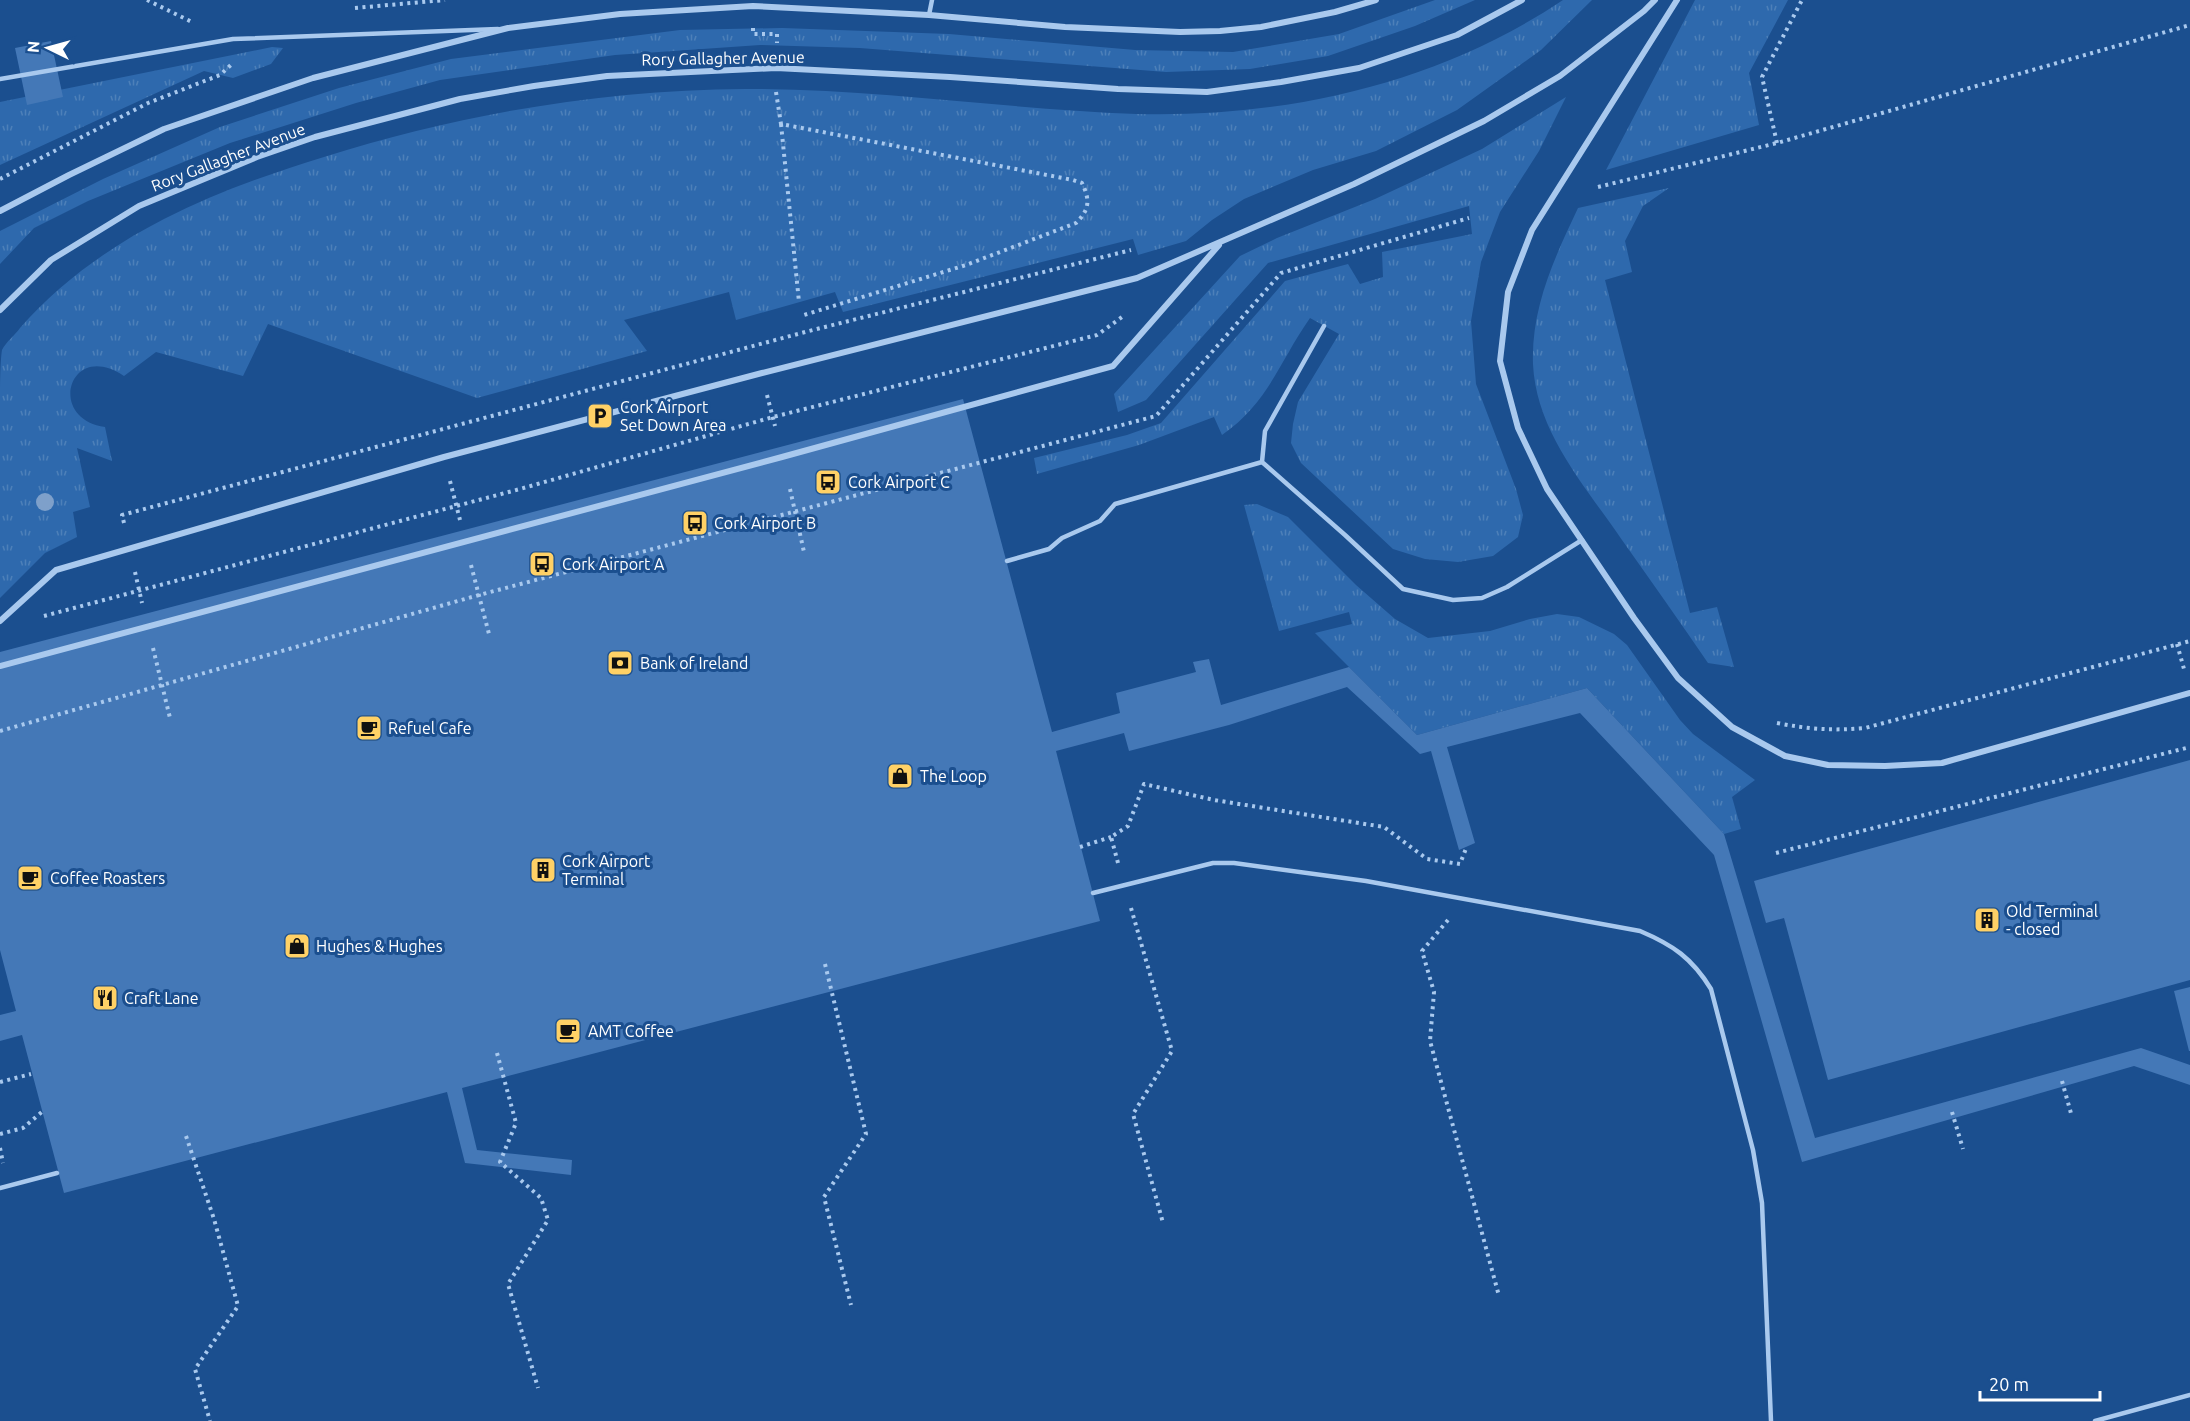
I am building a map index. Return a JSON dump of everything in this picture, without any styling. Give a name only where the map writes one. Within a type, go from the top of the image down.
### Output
[{"type":"street","points":[[0,211],[164,129],[313,78],[508,28],[620,14],[730,7],[784,7],[930,15],[1065,27],[1180,32],[1220,31],[1261,27],[1335,12],[1376,0]]},
{"type":"street","name":"Rory Gallagher Avenue","points":[[0,310],[51,260],[139,206],[286,147],[385,117],[460,99],[607,76],[777,68],[1118,89],[1207,92],[1359,68],[1457,35],[1522,0]]},
{"type":"street","points":[[0,621],[56,570],[444,457],[1128,280],[1221,243],[1354,184],[1484,121],[1560,76],[1655,0]]},
{"type":"street","points":[[1677,0],[1532,230],[1508,292],[1500,361],[1518,428],[1546,489],[1678,678],[1732,727],[1785,756],[1828,765],[1885,766],[1942,763],[2190,693]]},
{"type":"street","points":[[0,666],[1113,366],[1221,243]]},
{"type":"lane","points":[[930,15],[932,0]]},
{"type":"lane","points":[[0,79],[234,39],[508,28]]},
{"type":"lane","points":[[1262,462],[1265,431],[1324,326]]},
{"type":"lane","points":[[1262,462],[1403,589],[1453,600],[1482,598],[1507,586],[1582,540]]},
{"type":"lane","points":[[1007,561],[1049,549],[1062,538],[1101,521],[1115,504],[1262,462]]},
{"type":"lane","points":[[1093,893],[1213,863],[1234,863],[1366,880],[1640,931],[1663,940],[1681,954],[1698,969],[1711,989],[1753,1150],[1762,1203],[1771,1421]]},
{"type":"lane","points":[[0,1188],[57,1173]]},
{"type":"lane","points":[[2095,1421],[2190,1395]]},
{"type":"path","points":[[1777,143],[1762,77],[1801,1]]},
{"type":"path","points":[[1598,187],[1777,143],[2190,25]]},
{"type":"path","points":[[753,27],[753,34],[777,34],[777,43]]},
{"type":"path","points":[[0,179],[148,103],[220,75],[235,61],[234,39]]},
{"type":"path","points":[[776,89],[799,302]]},
{"type":"path","points":[[781,124],[1073,180],[1082,183],[1089,197],[1085,214],[1076,223],[966,265],[804,315]]},
{"type":"path","points":[[0,731],[479,596],[1156,416],[1281,273],[1469,218]]},
{"type":"path","points":[[124,523],[122,514],[809,331],[1131,250]]},
{"type":"path","points":[[41,616],[520,489],[773,417],[1097,334]]},
{"type":"path","points":[[766,391],[774,426]]},
{"type":"path","points":[[790,489],[804,552]]},
{"type":"path","points":[[1775,722],[1808,729],[1835,731],[1864,728],[2190,640]]},
{"type":"path","points":[[1776,853],[2190,747]]},
{"type":"path","points":[[1080,847],[1111,837],[1128,826],[1144,784],[1214,800],[1384,827],[1427,858],[1460,864]]},
{"type":"path","points":[[1111,837],[1172,1051],[1133,1114],[1163,1223]]},
{"type":"path","points":[[1467,846],[1460,864],[1452,917],[1422,951],[1434,992],[1430,1041],[1499,1296]]},
{"type":"path","points":[[825,964],[866,1134],[824,1197],[851,1305]]},
{"type":"path","points":[[497,1053],[516,1123],[500,1162],[540,1198],[548,1220],[508,1284],[538,1388]]},
{"type":"path","points":[[0,1082],[31,1074]]},
{"type":"path","points":[[2062,1081],[2072,1117]]},
{"type":"path","points":[[0,1134],[23,1128],[43,1111]]},
{"type":"path","points":[[1952,1112],[1963,1149]]},
{"type":"path","points":[[186,1136],[214,1219],[238,1306],[195,1368],[210,1421]]},
{"type":"green space","points":[[1435,0],[1475,0],[1415,26],[1328,56],[1250,69],[1166,72],[860,48],[760,45],[615,55],[440,80],[356,103],[230,143],[88,201],[34,228],[0,264],[0,231],[103,179],[220,127],[339,88],[451,59],[680,30],[782,28],[949,34],[1135,50],[1233,52],[1339,34]]},
{"type":"green space","points":[[1563,0],[1592,0],[1541,50],[1457,110],[1376,151],[1313,170],[1244,199],[1186,241],[1138,255],[1133,239],[843,312],[835,292],[736,320],[729,292],[624,320],[647,351],[477,398],[268,324],[243,376],[156,352],[124,376],[105,367],[90,367],[78,374],[72,385],[71,398],[75,410],[87,421],[105,427],[112,461],[77,448],[90,507],[73,512],[77,537],[45,553],[0,598],[2,350],[35,312],[105,253],[164,219],[243,185],[324,157],[427,128],[532,107],[638,94],[692,90],[795,90],[1136,114],[1192,114],[1248,110],[1304,102],[1358,90],[1412,74],[1464,54],[1515,29]]},
{"type":"green space","points":[[1695,0],[1788,0],[1749,73],[1759,125],[1606,170]]},
{"type":"green space","points":[[272,47],[283,48],[271,64],[233,78],[204,71],[0,165],[0,102]]},
{"type":"green space","points":[[1566,97],[1539,151],[1500,212],[1481,262],[1471,321],[1476,384],[1516,489],[1523,515],[1518,537],[1493,556],[1458,562],[1425,559],[1393,549],[1301,463],[1291,443],[1298,402],[1339,334],[1310,318],[1262,395],[1238,422],[1222,435],[1214,417],[1139,445],[1037,474],[1034,458],[1127,435],[1161,423],[1285,281],[1348,264],[1360,284],[1383,277],[1382,252],[1472,234],[1469,206],[1268,263],[1146,400],[1118,412],[1114,394],[1240,256],[1277,238],[1375,199],[1482,149]]},
{"type":"green space","points":[[1669,188],[1643,206],[1625,241],[1632,272],[1605,280],[1690,613],[1717,607],[1734,667],[1708,663],[1565,458],[1543,413],[1536,389],[1533,343],[1540,303],[1553,264],[1578,208]]},
{"type":"green space","points":[[1257,504],[1288,517],[1356,585],[1395,619],[1428,638],[1490,631],[1557,614],[1579,617],[1614,634],[1627,645],[1680,720],[1693,734],[1755,780],[1732,797],[1741,829],[1724,834],[1587,688],[1417,735],[1315,633],[1352,624],[1349,612],[1279,631],[1244,505]]},
{"type":"building","points":[[51,41],[63,97],[27,105],[15,48]]},
{"type":"building","name":"Cork Airport Terminal","points":[[963,399],[1052,732],[1120,713],[1116,693],[1196,672],[1193,662],[1209,659],[1221,705],[1349,667],[1417,735],[1587,688],[1724,834],[1815,1138],[2141,1048],[2190,1065],[2190,1085],[2134,1066],[1802,1162],[1714,855],[1580,713],[1447,747],[1475,843],[1459,850],[1431,751],[1420,754],[1347,687],[1229,725],[1129,751],[1124,733],[1056,751],[1100,921],[462,1088],[477,1150],[572,1160],[571,1175],[465,1163],[447,1092],[64,1193],[22,1035],[0,1041],[0,1015],[16,1011],[0,950],[0,652]]},
{"type":"building","name":"Old Terminal - closed","points":[[2190,760],[2190,980],[1828,1080],[1784,918],[1766,923],[1754,881]]},
{"type":"building","points":[[2190,987],[2190,1051],[2189,1051],[2174,991]]},
{"type":"place","name":"Cork Airport Set Down Area","points":[[600,416]]},
{"type":"place","name":"Cork Airport C","points":[[828,482]]},
{"type":"place","name":"Cork Airport B","points":[[695,523]]},
{"type":"place","name":"Cork Airport A","points":[[542,564]]},
{"type":"place","name":"Bank of Ireland","points":[[620,663]]},
{"type":"place","name":"Refuel Cafe","points":[[369,728]]},
{"type":"place","name":"The Loop","points":[[900,776]]},
{"type":"place","name":"Cork Airport Terminal","points":[[543,870]]},
{"type":"place","name":"Coffee Roasters","points":[[30,878]]},
{"type":"place","name":"Old Terminal - closed","points":[[1987,920]]},
{"type":"place","name":"Hughes & Hughes","points":[[297,946]]},
{"type":"place","name":"Craft Lane","points":[[105,998]]},
{"type":"place","name":"AMT Coffee","points":[[568,1031]]}]
